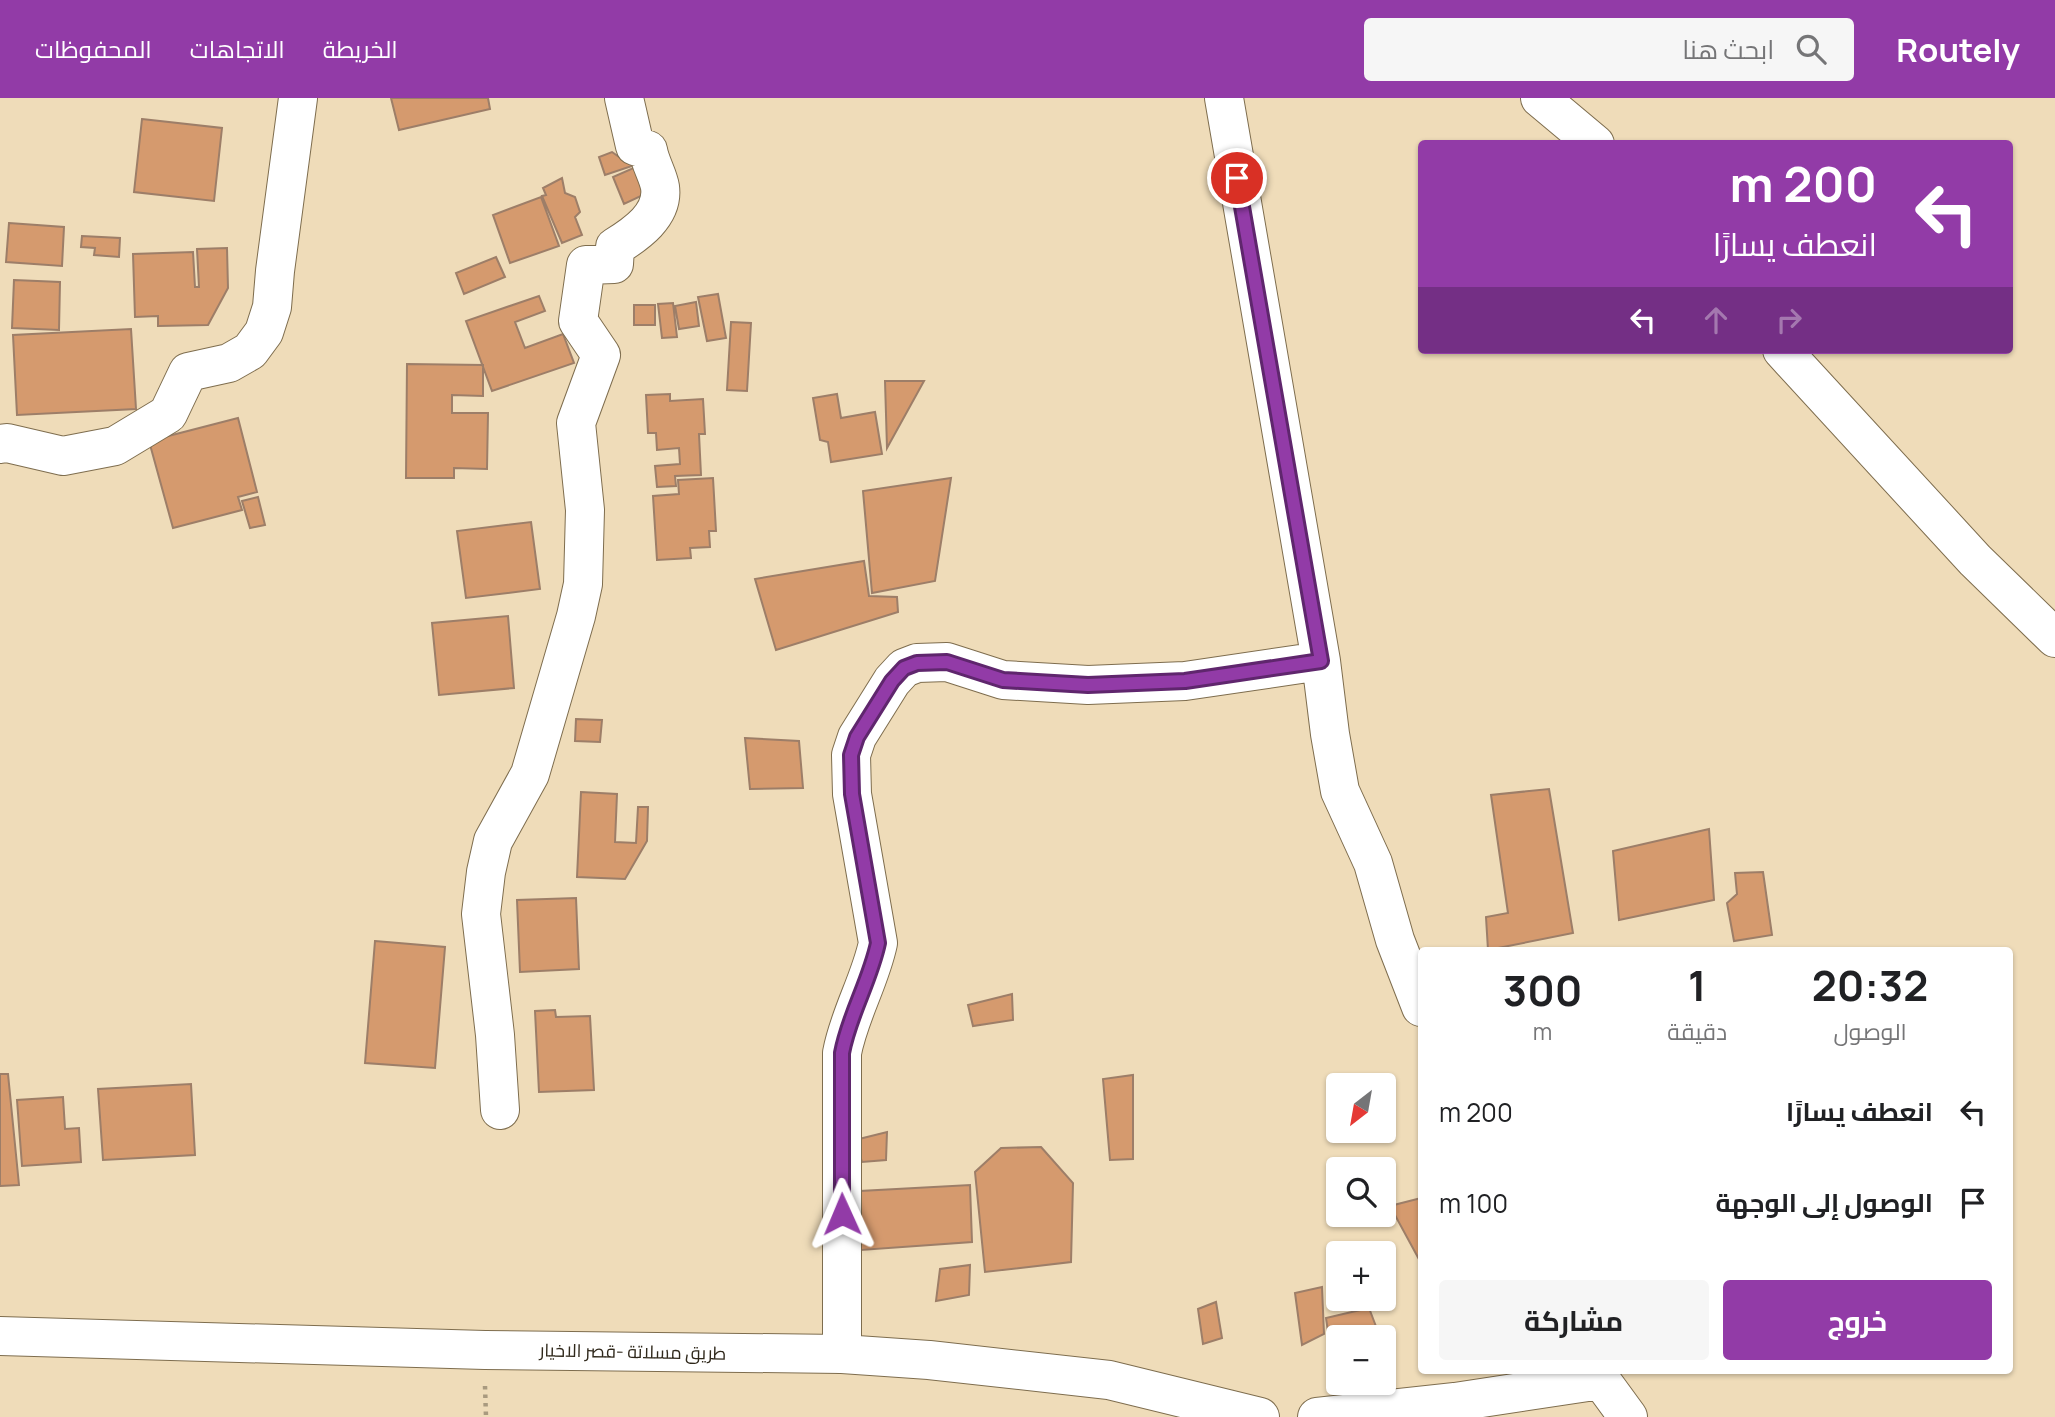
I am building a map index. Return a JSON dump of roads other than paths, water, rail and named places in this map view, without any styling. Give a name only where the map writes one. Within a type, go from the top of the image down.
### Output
[{"type":"street","points":[[0,444],[8,443],[64,456],[115,446],[169,414],[188,372],[229,363],[250,351],[264,332],[272,307],[298,98]]},
{"type":"street","points":[[500,1110],[482,904],[494,841],[530,775],[583,584],[585,510],[576,423],[601,355],[578,321],[586,265],[614,264],[615,247],[639,232],[659,205],[660,187],[648,150],[635,146],[624,98]]},
{"type":"street","points":[[1224,98],[1321,661],[1340,791],[1373,863],[1395,940],[1418,999]]},
{"type":"street","points":[[1540,98],[1590,140]]},
{"type":"street","points":[[1786,354],[1975,560],[2055,638]]},
{"type":"street","points":[[842,1354],[842,1053],[846,1031],[873,966],[878,943],[852,794],[851,755],[857,737],[892,681],[904,668],[917,663],[934,662],[947,662],[1003,680],[1088,685],[1185,681],[1321,661]]},
{"type":"street","name":"طريق مسلاتة -قصر الاخيار","points":[[0,1336],[485,1350],[842,1354],[929,1360],[1109,1380],[1260,1417]]},
{"type":"street","points":[[1317,1417],[1455,1402],[1598,1375],[1628,1417]]}]
